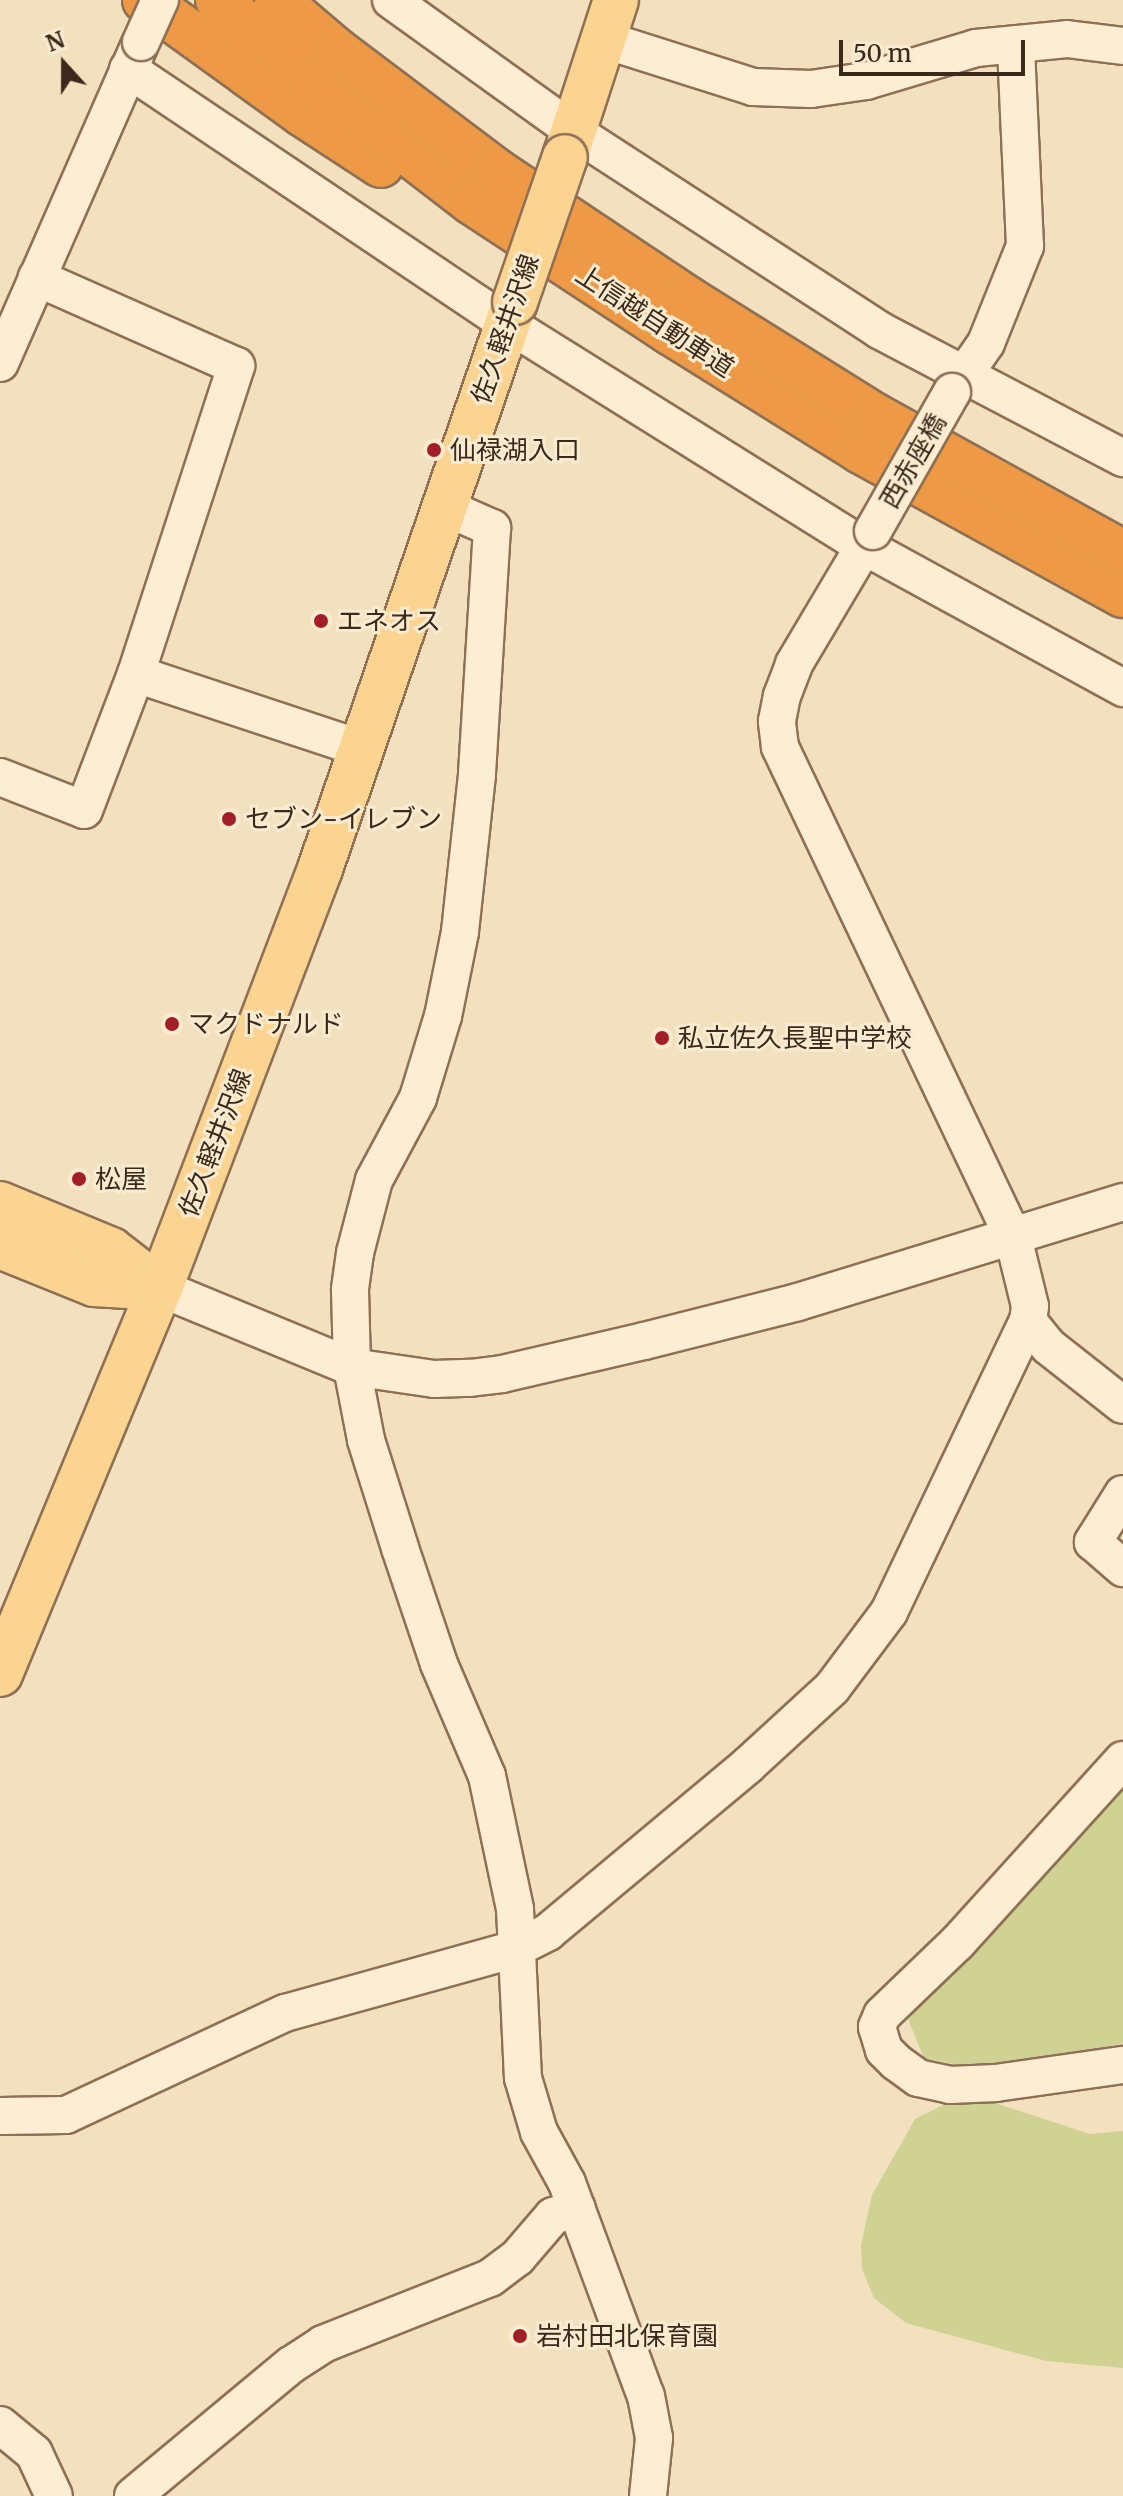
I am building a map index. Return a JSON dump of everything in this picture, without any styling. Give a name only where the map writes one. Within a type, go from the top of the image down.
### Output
[{"type":"highway","name":"上信越自動車道","points":[[218,0],[311,78],[472,202],[670,332],[861,451],[1123,595]]},
{"type":"highway","name":"上信越自動車道","points":[[277,0],[337,51],[496,171],[688,299],[877,417],[1123,553]]},
{"type":"highway","points":[[138,37],[303,114],[445,207],[670,332]]},
{"type":"main road","name":"佐久軽井沢線","points":[[0,1674],[160,1288],[320,869],[610,20]]},
{"type":"main road","points":[[0,1204],[111,1250],[160,1288]]},
{"type":"main road","points":[[0,1246],[94,1284],[160,1288]]},
{"type":"street","points":[[0,363],[138,37],[160,0]]},
{"type":"street","points":[[391,0],[569,144],[879,330],[957,384],[1123,458]]},
{"type":"street","points":[[610,20],[753,87],[811,89],[866,81],[976,48],[1067,39],[1123,46]]},
{"type":"street","points":[[138,37],[511,313],[868,538],[1123,688]]},
{"type":"street","name":"西赤座橋","points":[[1016,44],[1025,246],[986,343],[957,384],[794,664],[777,721],[780,747],[1013,1237],[1028,1289],[1028,1321]]},
{"type":"street","points":[[0,777],[84,810],[136,674],[236,366],[37,278]]},
{"type":"street","points":[[442,506],[492,528],[477,775],[460,932],[443,1016],[418,1098],[374,1180],[355,1253],[350,1290],[352,1367],[366,1440],[400,1548],[439,1664],[487,1776],[515,1909],[520,2046],[530,2110],[577,2208],[648,2405],[654,2462],[648,2496]]},
{"type":"street","points":[[136,674],[360,748]]},
{"type":"street","points":[[160,1288],[352,1367],[434,1379],[502,1374],[798,1302],[1123,1202]]},
{"type":"street","points":[[0,2116],[66,2115],[285,2013],[515,1949],[548,1932],[832,1688],[889,1612],[1028,1321],[1048,1346],[1123,1405]]},
{"type":"street","points":[[1123,1494],[1093,1542],[1123,1568]]},
{"type":"street","points":[[1123,1760],[958,1942],[882,2015],[877,2027],[884,2050],[896,2062],[918,2078],[950,2085],[996,2083],[1123,2065]]},
{"type":"street","points":[[133,2496],[291,2365],[323,2344],[490,2278],[517,2258],[553,2216],[577,2208]]},
{"type":"street","points":[[0,2425],[34,2453],[54,2496]]},
{"type":"green space","points":[[1123,1781],[1123,2043],[993,2072],[924,2058],[908,2019],[1056,1846]]},
{"type":"green space","points":[[989,2101],[1090,2134],[1123,2131],[1123,2368],[1046,2361],[906,2323],[874,2298],[862,2269],[861,2245],[872,2195],[915,2119],[943,2105]]},
{"type":"place","name":"仙禄湖入口","points":[[434,450]]},
{"type":"place","name":"エネオス","points":[[321,621]]},
{"type":"place","name":"セブン-イレブン","points":[[229,819]]},
{"type":"place","name":"マクドナルド","points":[[172,1024]]},
{"type":"place","name":"私立佐久長聖中学校","points":[[662,1038]]},
{"type":"place","name":"松屋","points":[[79,1179]]},
{"type":"place","name":"岩村田北保育園","points":[[520,2336]]}]
